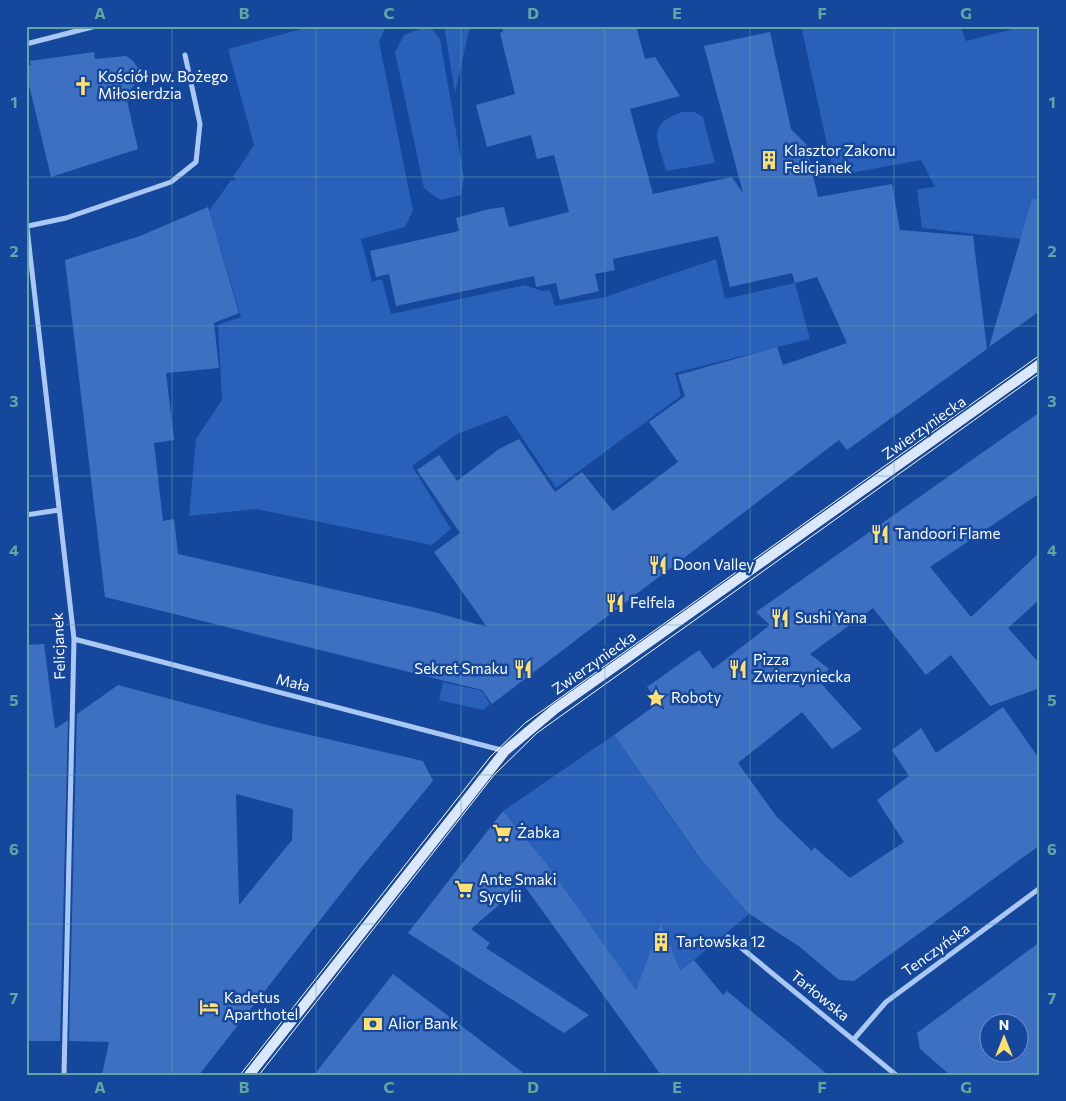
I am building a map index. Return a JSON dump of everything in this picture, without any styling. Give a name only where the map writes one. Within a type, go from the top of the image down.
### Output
[{"type":"street","points":[[26,44],[96,26]]},
{"type":"street","points":[[28,226],[66,218],[171,182],[196,162],[200,124],[184,55]]},
{"type":"street","name":"Felicjanek","points":[[26,219],[74,640],[64,1075]]},
{"type":"street","name":"Zwierzyniecka","points":[[249,1075],[505,751],[555,709],[1040,364]]},
{"type":"street","points":[[26,515],[59,510]]},
{"type":"street","name":"Mała","points":[[74,640],[505,751]]},
{"type":"street","name":"Tenczyńska","points":[[854,1039],[886,1002],[1040,888]]},
{"type":"street","name":"Tarłowska","points":[[728,938],[896,1075]]},
{"type":"shaded area","points":[[313,26],[386,26],[379,42],[413,210],[405,227],[361,239],[372,282],[382,279],[391,314],[525,285],[542,291],[550,290],[555,306],[605,297],[716,259],[725,299],[795,283],[810,339],[675,373],[681,396],[556,488],[507,415],[457,434],[412,466],[451,529],[432,545],[256,509],[189,516],[196,439],[222,400],[218,325],[241,317],[209,211],[231,180],[234,181],[236,178],[233,177],[254,145],[228,49]]},
{"type":"shaded area","points":[[429,26],[440,39],[464,178],[461,195],[440,200],[424,188],[395,52],[404,35]]},
{"type":"shaded area","points":[[444,26],[470,26],[455,93]]},
{"type":"shaded area","points":[[801,26],[960,26],[966,41],[1025,26],[1038,26],[1040,244],[1020,239],[922,228],[917,189],[935,187],[921,160],[834,176]]},
{"type":"shaded area","points":[[682,112],[695,112],[703,117],[715,163],[666,171],[657,134],[663,122]]},
{"type":"shaded area","points":[[443,682],[482,691],[490,704],[483,710],[439,700]]},
{"type":"shaded area","points":[[614,735],[699,858],[749,914],[644,1002],[547,864],[503,811]]},
{"type":"building","points":[[502,26],[636,26],[645,59],[655,57],[680,96],[630,109],[653,194],[732,177],[743,193],[704,46],[770,32],[791,129],[806,144],[818,197],[892,184],[900,230],[973,236],[987,349],[847,450],[839,440],[492,704],[482,690],[105,597],[65,260],[140,236],[208,207],[239,313],[214,323],[219,368],[166,373],[174,440],[154,443],[163,521],[174,519],[178,554],[434,612],[487,627],[434,552],[460,533],[417,470],[439,455],[457,481],[499,449],[519,439],[555,492],[582,472],[613,511],[678,462],[649,422],[685,396],[678,375],[777,347],[783,365],[847,343],[817,277],[795,283],[792,273],[730,287],[718,236],[613,259],[615,270],[595,274],[599,291],[560,300],[556,283],[536,287],[534,276],[396,306],[389,274],[376,277],[370,251],[459,231],[456,218],[489,209],[504,207],[509,227],[569,212],[554,155],[537,159],[531,135],[487,147],[476,105],[515,94],[500,33],[503,32]]},
{"type":"building","points":[[94,52],[95,59],[126,56],[133,61],[139,70],[137,81],[126,96],[138,149],[51,177],[29,85],[27,65],[31,65],[30,61]]},
{"type":"building","points":[[1032,199],[1040,200],[1040,311],[989,347]]},
{"type":"building","points":[[1040,412],[1040,493],[930,567],[971,617],[1040,552],[1040,599],[1008,628],[1040,664],[1040,688],[990,706],[951,655],[926,675],[873,608],[810,654],[829,669],[818,680],[862,729],[832,749],[802,712],[738,763],[776,816],[812,851],[814,847],[850,878],[904,842],[877,800],[909,776],[892,750],[921,728],[936,753],[1003,707],[1040,760],[1040,845],[854,981],[839,980],[800,947],[748,913],[701,860],[614,735],[660,702],[647,687],[699,650],[713,669],[770,625],[756,612]]},
{"type":"building","points":[[44,644],[55,729],[68,720],[60,1041],[26,1041],[26,645]]},
{"type":"building","points":[[118,685],[271,726],[423,761],[433,781],[360,869],[199,1075],[102,1075],[109,1042],[69,1041],[77,714]],"holes":[[[236,794],[293,809],[292,840],[239,905]]]},
{"type":"building","points":[[503,811],[547,864],[636,990],[661,924],[680,971],[694,960],[723,995],[727,991],[828,1075],[661,1075],[523,884],[471,929],[490,943],[486,948],[589,1015],[564,1033],[408,933]]},
{"type":"building","points":[[1040,942],[1040,1075],[950,1075],[920,1049],[917,1033]]},
{"type":"building","points":[[393,974],[526,1075],[314,1075]]},
{"type":"tram line","points":[[240,1075],[490,757],[525,723],[1040,355]]},
{"type":"tram line","points":[[259,1075],[494,775],[537,733],[1040,373]]},
{"type":"place","name":"Kościół pw. Bożego Miłosierdzia","points":[[83,86]]},
{"type":"place","name":"Klasztor Zakonu Felicjanek","points":[[769,160]]},
{"type":"place","name":"Tandoori Flame","points":[[880,534]]},
{"type":"place","name":"Doon Valley","points":[[658,565]]},
{"type":"place","name":"Felfela","points":[[615,603]]},
{"type":"place","name":"Sushi Yana","points":[[780,618]]},
{"type":"place","name":"Sekret Smaku","points":[[523,669]]},
{"type":"place","name":"Pizza Zwierzyniecka","points":[[738,669]]},
{"type":"place","name":"Roboty","points":[[656,698]]},
{"type":"place","name":"Żabka","points":[[502,833]]},
{"type":"place","name":"Ante Smaki Sycylii","points":[[464,889]]},
{"type":"place","name":"Tartowska 12","points":[[661,942]]},
{"type":"place","name":"Kadetus Aparthotel","points":[[209,1007]]},
{"type":"place","name":"Alior Bank","points":[[373,1024]]}]
